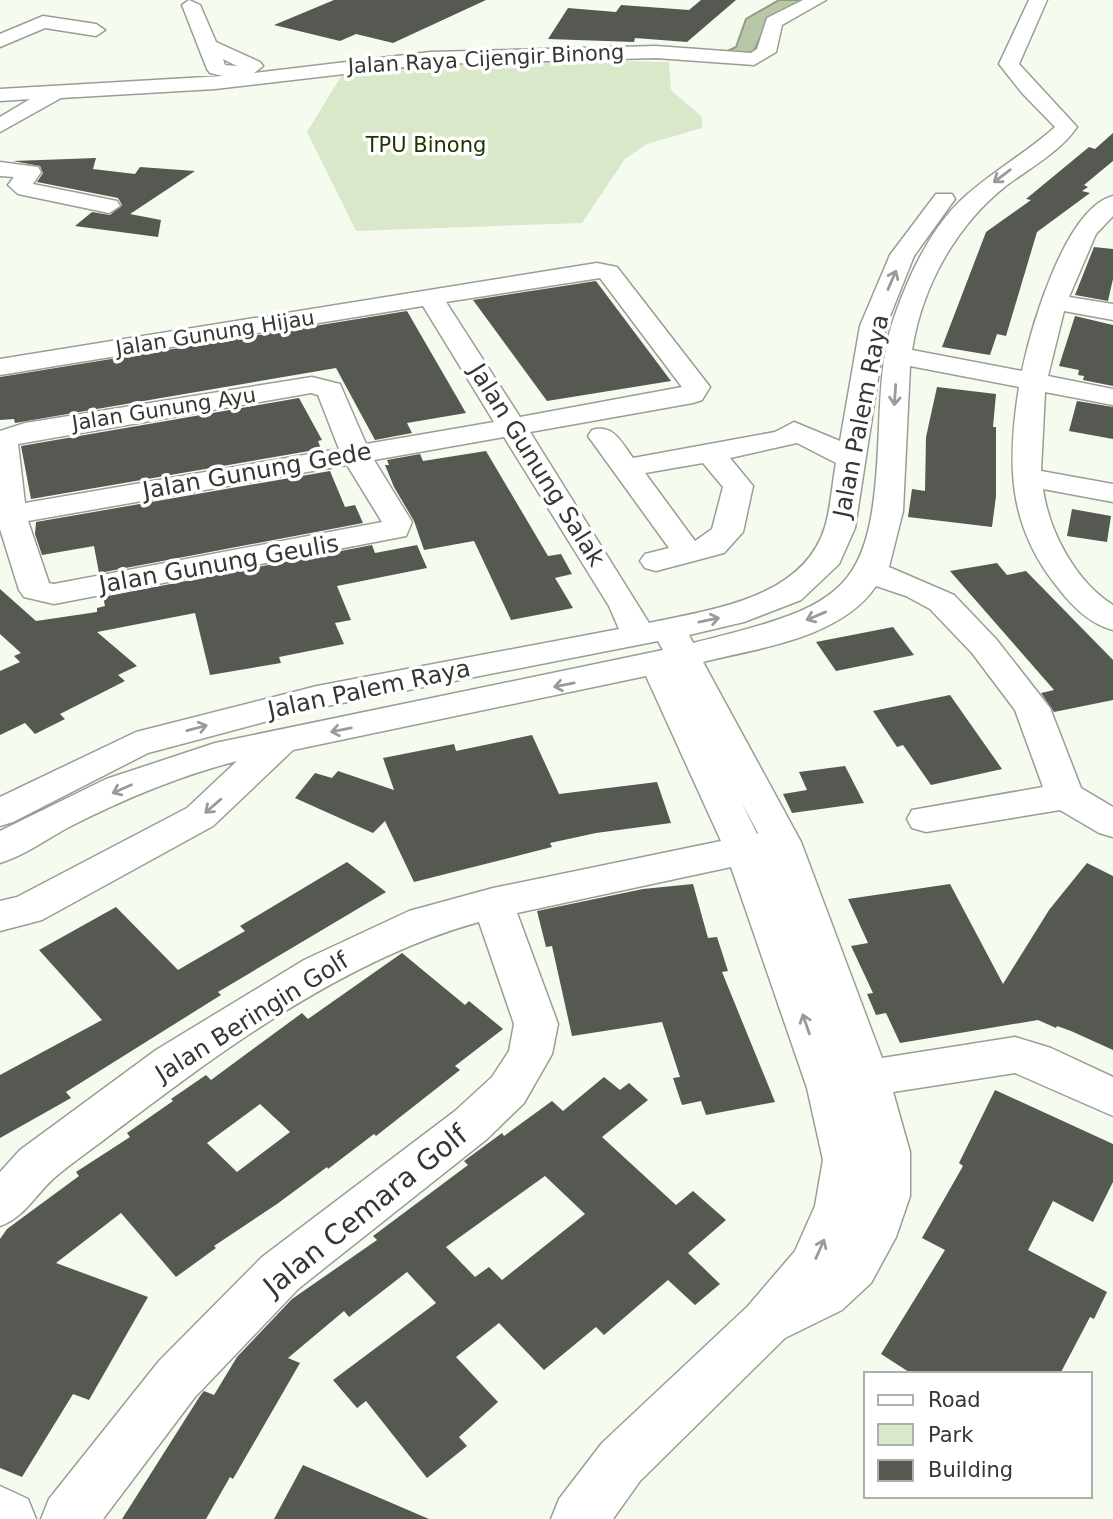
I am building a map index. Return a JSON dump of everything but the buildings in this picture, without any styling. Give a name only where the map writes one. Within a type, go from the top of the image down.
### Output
[{"type":"street","name":"Jalan Raya Cijengir Binong","points":[[0,95],[215,83],[429,58],[631,52],[738,58],[762,56],[766,52],[773,22],[817,0]]},
{"type":"street","points":[[1038,0],[1009,64],[1059,119]]},
{"type":"street","points":[[191,3],[211,47]]},
{"type":"street","points":[[0,41],[43,22],[96,30]]},
{"type":"street","points":[[0,126],[54,94]]},
{"type":"street","name":"Jalan Palem Raya","points":[[0,849],[77,809],[180,764],[250,746],[280,742],[649,649],[789,593],[823,564],[840,528],[845,456],[873,326],[902,256],[934,208],[979,165],[1041,126],[1059,119],[1067,127],[986,189],[953,223],[909,312],[897,355],[885,536],[865,580],[843,603],[818,616],[649,649],[317,697],[136,744],[1,811]]},
{"type":"street","points":[[0,169],[30,172],[19,185],[26,189],[109,206]]},
{"type":"street","points":[[1113,203],[1084,235],[1056,302],[1031,383],[1026,477],[1045,547],[1069,581],[1100,613],[1113,620]]},
{"type":"street","points":[[1084,235],[1113,239]]},
{"type":"street","name":"Jalan Gunung Hijau","points":[[0,367],[593,270],[608,272],[696,387],[692,394],[683,397],[523,424]]},
{"type":"street","name":"Jalan Gunung Salak","points":[[440,295],[523,424],[669,685],[763,846]]},
{"type":"street","points":[[1056,302],[1113,312]]},
{"type":"street","points":[[897,355],[1113,397]]},
{"type":"street","name":"Jalan Gunung Ayu","points":[[5,516],[2,447],[8,438],[25,432],[322,385],[330,390],[355,453]]},
{"type":"street","name":"Jalan Gunung Gede","points":[[5,516],[523,424]]},
{"type":"street","points":[[626,468],[789,435],[823,454],[890,461]]},
{"type":"street","points":[[602,436],[689,554]]},
{"type":"street","points":[[656,561],[713,546],[727,533],[738,486],[709,452]]},
{"type":"street","name":"Jalan Gunung Geulis","points":[[5,516],[36,590],[54,594],[395,529],[397,522],[355,453]]},
{"type":"street","points":[[1026,477],[1113,494]]},
{"type":"street","points":[[865,580],[886,579],[942,602],[961,625],[985,646],[1032,708],[1065,796],[1113,824]]},
{"type":"street","points":[[865,580],[961,625]]},
{"type":"street","name":"Jalan Palem Raya","points":[[0,916],[28,909],[200,817],[280,742]]},
{"type":"street","points":[[926,819],[1065,796]]},
{"type":"street","points":[[763,846],[867,1078],[887,1152],[886,1196],[872,1237],[854,1267],[824,1294],[766,1323]]},
{"type":"street","points":[[579,1519],[621,1462],[766,1323],[813,1266],[839,1206],[846,1160],[763,846]]},
{"type":"street","name":"Jalan Beringin Golf","points":[[0,1205],[37,1164],[172,1063],[319,971],[423,922],[493,903],[763,846]]},
{"type":"street","name":"Jalan Cemara Golf","points":[[69,1519],[177,1379],[280,1273],[471,1125],[508,1090],[530,1054],[536,1024],[493,903]]},
{"type":"street","points":[[867,1078],[1015,1055],[1035,1061],[1113,1097]]},
{"type":"street","points":[[0,1514],[8,1519]]},
{"type":"green space","name":"TPU Binong","points":[[611,55],[612,61],[669,62],[671,90],[702,117],[702,128],[647,144],[625,159],[582,223],[356,231],[307,132],[346,68]]},
{"type":"shaded area","points":[[779,0],[810,0],[767,22],[754,51],[741,57],[721,54],[736,47],[746,19]]}]
